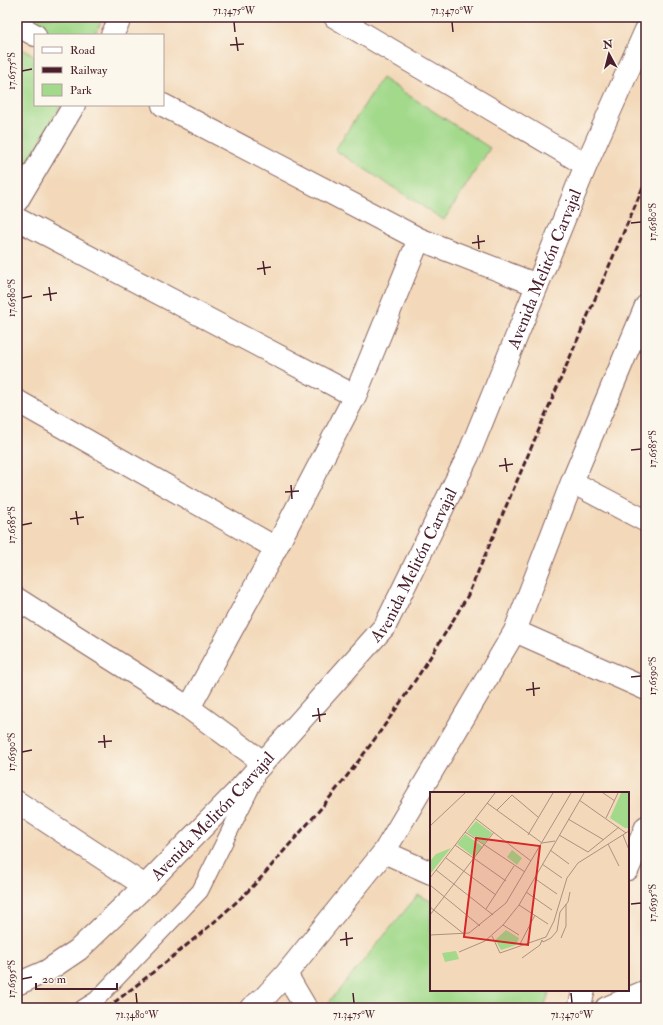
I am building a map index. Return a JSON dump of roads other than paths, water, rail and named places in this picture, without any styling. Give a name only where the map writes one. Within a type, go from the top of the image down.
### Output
[{"type":"street","points":[[112,34],[121,17]]},
{"type":"street","points":[[335,17],[586,165]]},
{"type":"street","points":[[17,25],[34,35]]},
{"type":"street","name":"Avenida Melitón Carvajal","points":[[17,984],[47,971],[78,950],[145,886],[236,793],[385,626],[468,456],[536,285],[586,165],[646,30]]},
{"type":"street","points":[[17,201],[73,106]]},
{"type":"street","points":[[164,106],[419,239],[536,285]]},
{"type":"street","points":[[17,219],[355,396]]},
{"type":"street","points":[[189,708],[276,548],[355,396],[419,239]]},
{"type":"street","points":[[251,1008],[264,998],[286,974],[384,852],[515,631],[572,482],[640,338],[646,306]]},
{"type":"street","points":[[17,401],[276,548]]},
{"type":"street","points":[[572,482],[646,521]]},
{"type":"street","points":[[17,600],[189,708],[264,762]]},
{"type":"street","points":[[515,631],[646,689]]},
{"type":"street","points":[[17,802],[145,886]]},
{"type":"street","points":[[629,867],[646,828]]},
{"type":"street","points":[[384,852],[430,873]]},
{"type":"street","points":[[286,974],[306,1008]]},
{"type":"street","points":[[606,1008],[646,990]]},
{"type":"street","points":[[579,1008],[584,991]]},
{"type":"lane","points":[[83,1008],[96,1000],[200,891],[264,762]]},
{"type":"railway","points":[[107,1008],[196,937],[230,908],[258,881],[339,786],[385,725],[428,661],[468,595],[646,180]]}]
